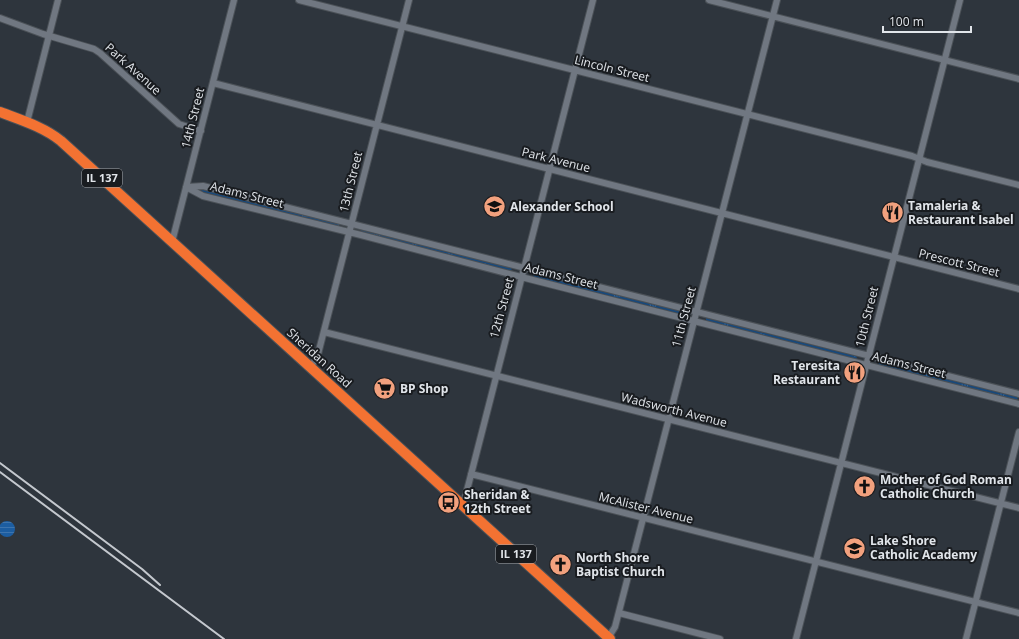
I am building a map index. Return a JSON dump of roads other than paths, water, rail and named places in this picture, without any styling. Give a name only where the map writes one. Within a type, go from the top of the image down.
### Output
[{"type":"highway","name":"Sheridan Road","points":[[0,112],[47,131],[61,141],[609,638]]},
{"type":"street","points":[[26,122],[58,0]]},
{"type":"street","name":"14th Street","points":[[172,242],[234,0]]},
{"type":"street","name":"Lincoln Street","points":[[299,0],[1019,185]]},
{"type":"street","name":"13th Street","points":[[310,367],[317,358],[409,0]]},
{"type":"street","name":"12th Street","points":[[460,504],[465,498],[593,0]]},
{"type":"street","points":[[710,0],[1019,79]]},
{"type":"street","name":"11th Street","points":[[609,638],[615,627],[619,613],[777,0]]},
{"type":"street","name":"10th Street","points":[[796,639],[960,0]]},
{"type":"street","name":"Park Avenue","points":[[0,18],[49,36],[94,49],[179,124],[201,131]]},
{"type":"street","name":"Park Avenue","points":[[213,84],[894,257]]},
{"type":"street","name":"Adams Street","points":[[186,187],[203,186],[1019,394]]},
{"type":"street","name":"Adams Street","points":[[186,187],[203,196],[1019,404]]},
{"type":"street","name":"Prescott Street","points":[[894,257],[1019,289]]},
{"type":"street","name":"Wadsworth Avenue","points":[[324,332],[1019,508]]},
{"type":"street","points":[[966,639],[1019,432]]},
{"type":"street","name":"McAlister Avenue","points":[[471,474],[1019,614]]},
{"type":"street","points":[[619,613],[720,639]]},
{"type":"railway","points":[[0,463],[142,569],[160,585]]},
{"type":"railway","points":[[0,472],[224,639]]},
{"type":"place","name":"Alexander School","points":[[494,207]]},
{"type":"place","name":"Tamaleria & Restaurant Isabel","points":[[892,213]]},
{"type":"place","name":"Teresita Restaurant","points":[[855,373]]},
{"type":"place","name":"BP Shop","points":[[385,389]]},
{"type":"place","name":"Mother of God Roman Catholic Church","points":[[865,487]]},
{"type":"place","name":"Sheridan & 12th Street","points":[[448,502]]},
{"type":"place","name":"Lake Shore Catholic Academy","points":[[854,548]]},
{"type":"place","name":"North Shore Baptist Church","points":[[560,565]]}]
